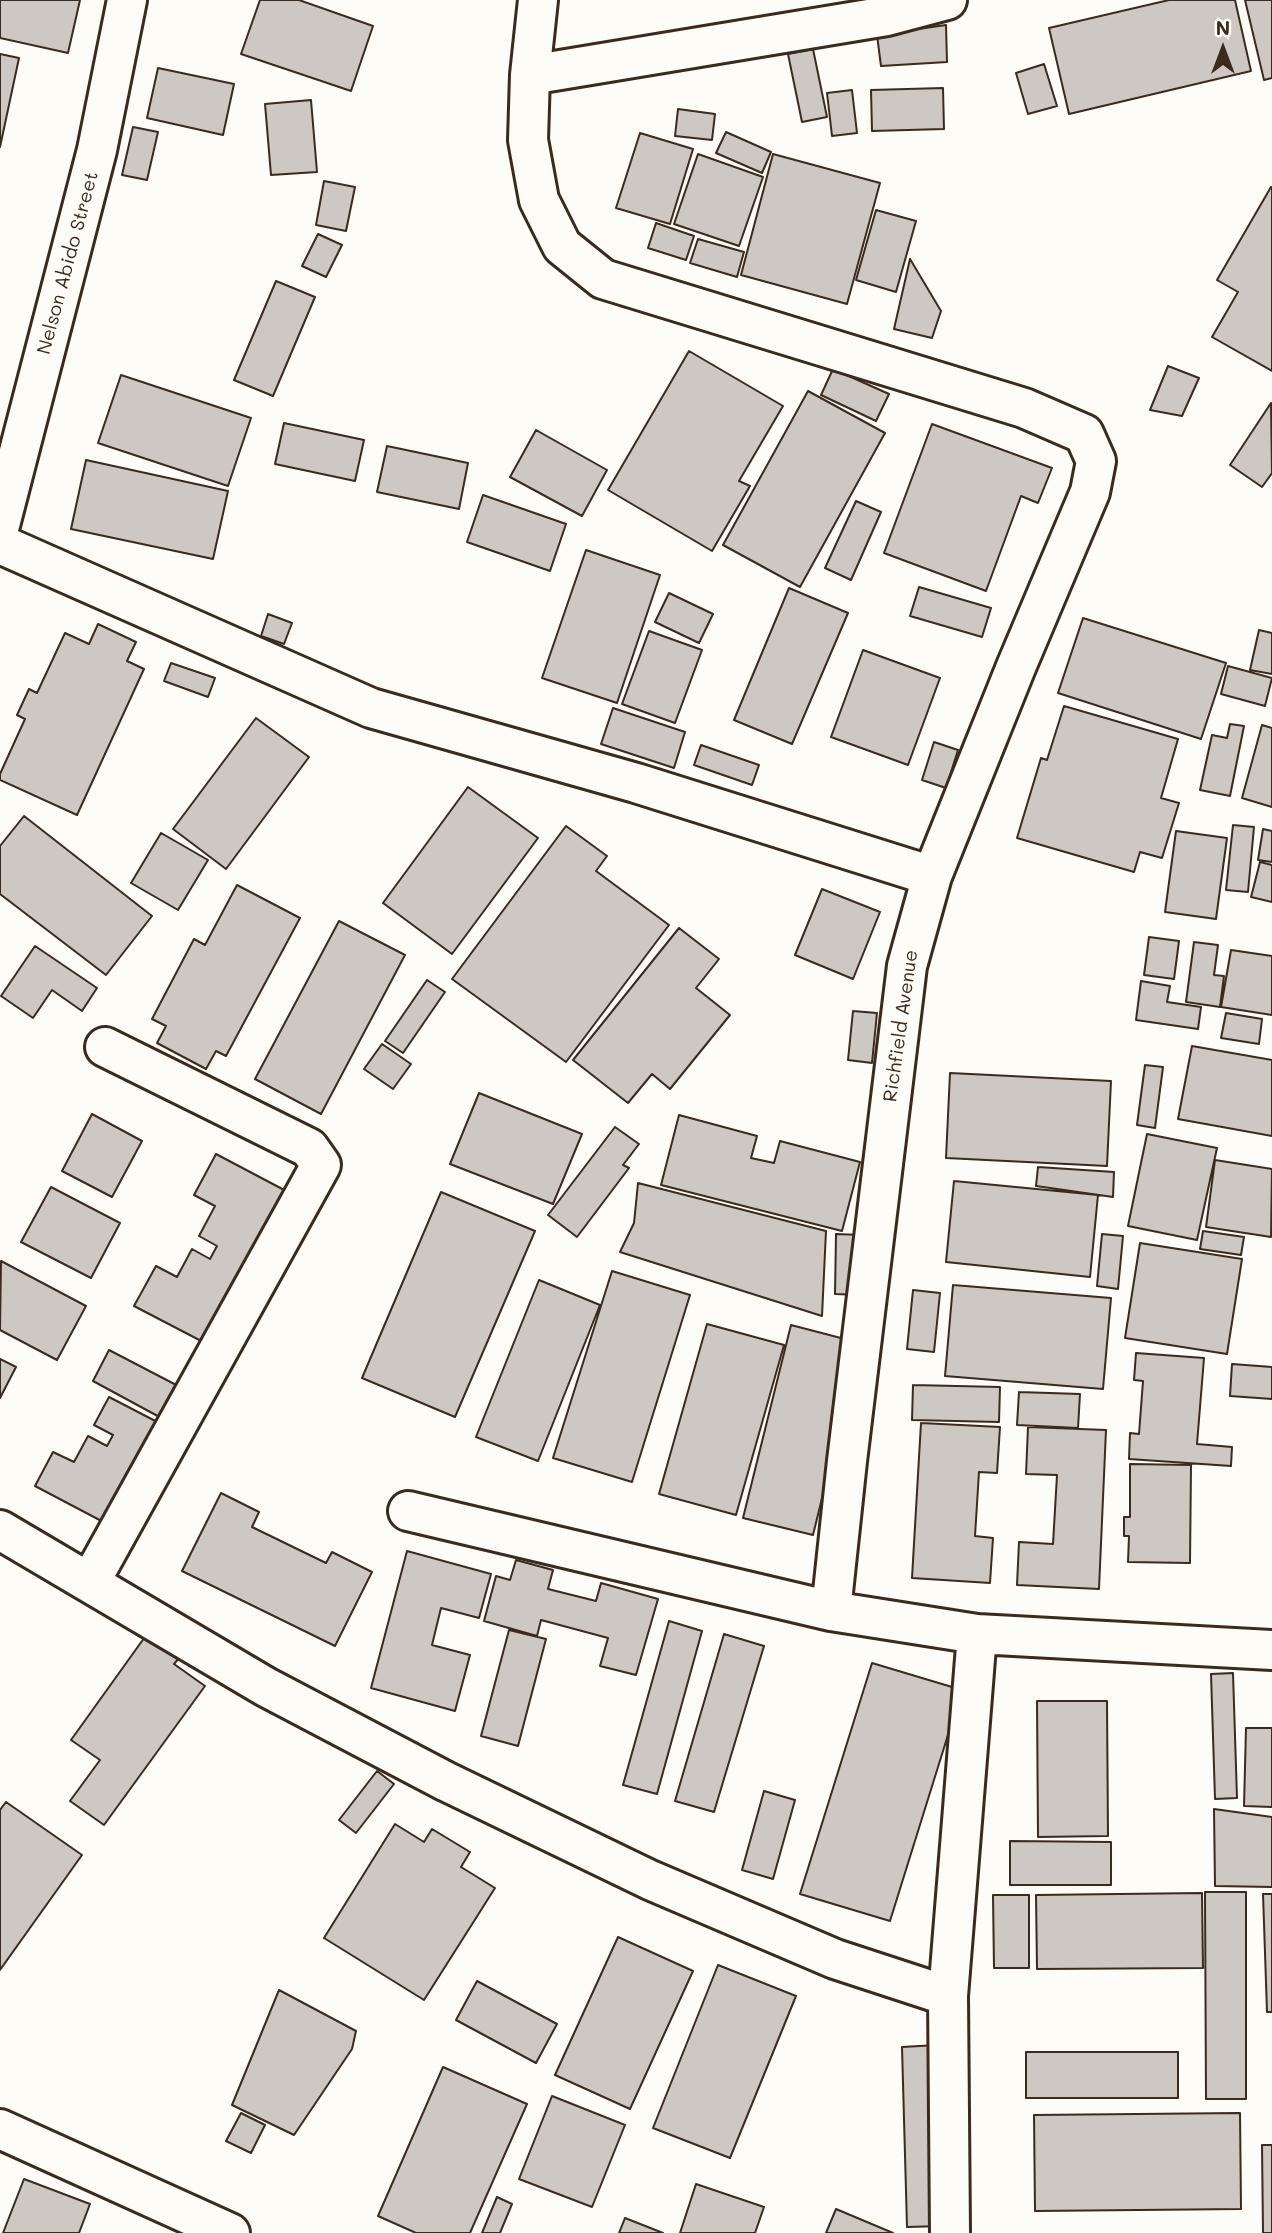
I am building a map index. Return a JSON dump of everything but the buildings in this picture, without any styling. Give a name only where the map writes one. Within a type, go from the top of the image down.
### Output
[{"type":"street","name":"Nelson Abido Street","points":[[0,525],[97,150],[127,0]]},
{"type":"street","points":[[538,0],[530,75],[887,16],[947,0]]},
{"type":"street","name":"Richfield Avenue","points":[[530,75],[528,140],[539,200],[562,246],[603,279],[1024,408],[1084,434],[1096,461],[1090,492],[932,876],[906,966],[831,1611]]},
{"type":"street","points":[[0,544],[371,708],[636,783],[932,876]]},
{"type":"street","points":[[90,1582],[321,1165],[309,1149],[105,1047]]},
{"type":"street","points":[[408,1511],[831,1611],[977,1634],[1272,1650]]},
{"type":"street","points":[[0,1530],[266,1687],[445,1781],[650,1880],[835,1959],[948,1996]]},
{"type":"street","points":[[950,2233],[948,1996],[977,1634]]},
{"type":"street","points":[[0,2129],[230,2233]]}]
